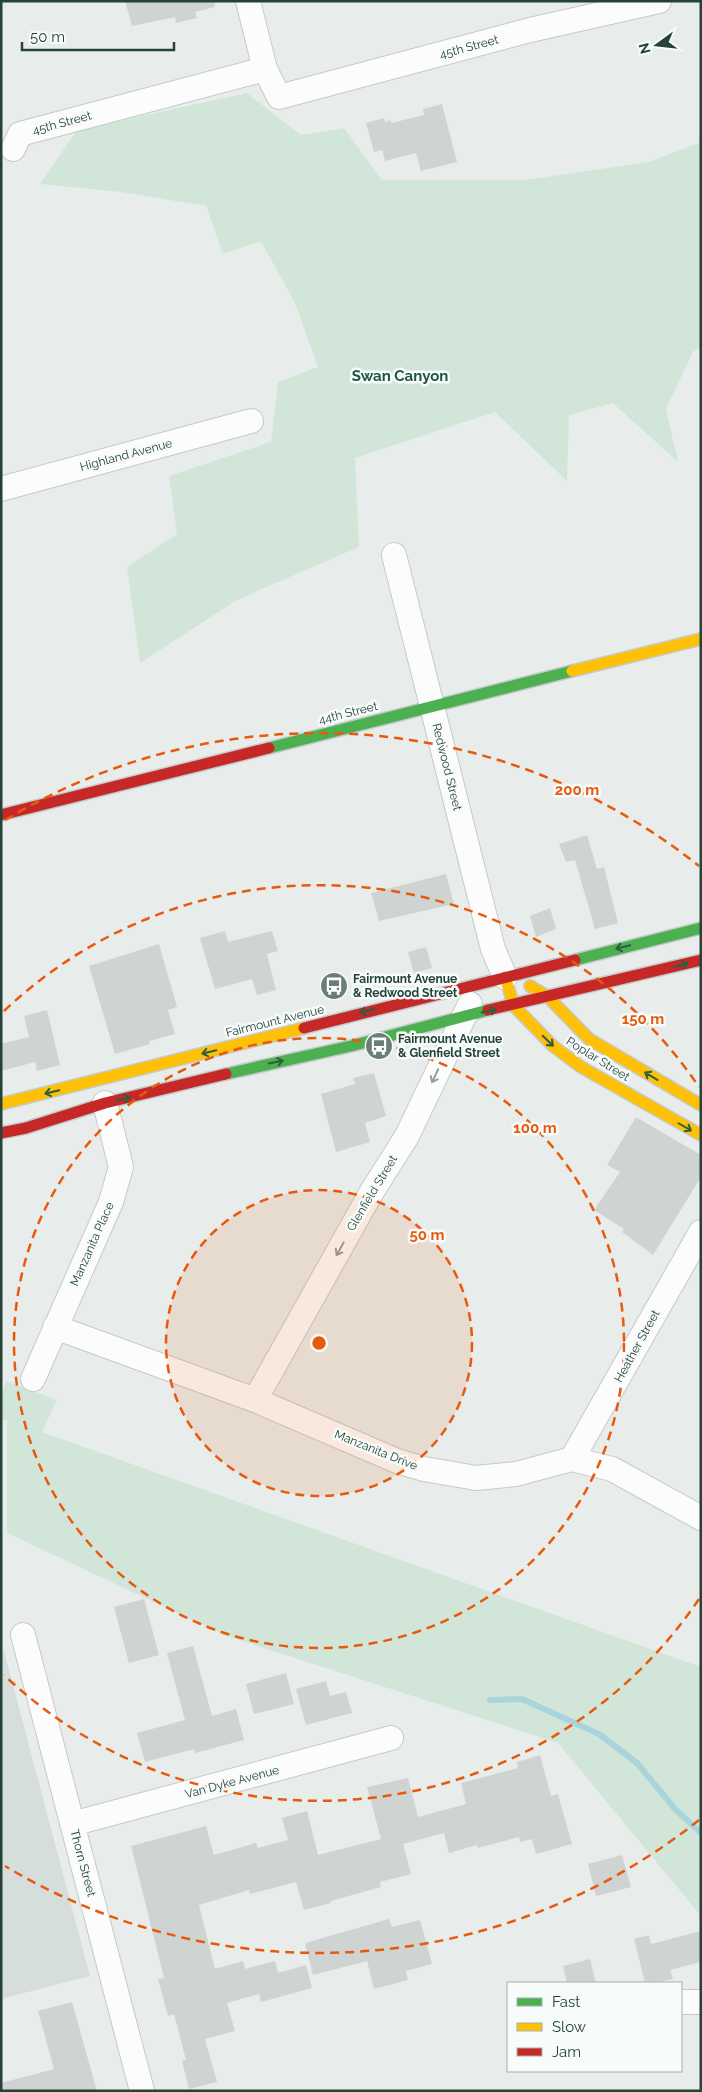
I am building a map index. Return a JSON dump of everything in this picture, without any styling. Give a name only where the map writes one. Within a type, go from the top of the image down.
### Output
[{"type":"main road","name":"44th Street","points":[[1,815],[701,639]]},
{"type":"main road","name":"Fairmount Avenue","points":[[1,1104],[701,928]]},
{"type":"main road","points":[[1,1133],[26,1128],[105,1103],[236,1071],[351,1046],[464,1016],[514,1006],[701,960]]},
{"type":"main road","name":"Poplar Street","points":[[505,977],[528,985],[548,997],[589,1039],[701,1105]]},
{"type":"main road","name":"Poplar Street","points":[[505,977],[514,1006],[553,1046],[581,1067],[701,1136]]},
{"type":"main road","points":[[8,1145],[26,1128]]},
{"type":"street","points":[[248,1],[265,69]]},
{"type":"street","name":"45th Street","points":[[13,148],[20,134],[265,69],[279,97],[530,30],[659,1]]},
{"type":"street","name":"Highland Avenue","points":[[1,489],[250,421]]},
{"type":"street","name":"Redwood Street","points":[[394,555],[492,949],[505,977]]},
{"type":"street","name":"Glenfield Street","points":[[255,1400],[371,1193],[407,1136],[481,982]]},
{"type":"street","name":"Manzanita Place","points":[[33,1380],[111,1202],[121,1167],[105,1103]]},
{"type":"street","name":"Heather Street","points":[[572,1459],[701,1232]]},
{"type":"street","name":"Manzanita Drive","points":[[55,1327],[255,1400],[397,1461],[424,1469],[476,1478],[516,1474],[572,1459],[612,1469],[701,1518]]},
{"type":"street","name":"Thorn Street","points":[[24,1635],[142,2091]]},
{"type":"street","name":"Van Dyke Avenue","points":[[72,1824],[391,1738]]},
{"type":"street","points":[[682,2002],[701,2002]]},
{"type":"shaded area","points":[[4,1651],[90,1976],[1,1999],[1,1652]]},
{"type":"green space","points":[[247,93],[301,135],[344,128],[382,180],[525,180],[649,162],[701,142],[701,347],[693,352],[666,409],[678,462],[613,403],[569,415],[567,481],[495,412],[355,458],[359,547],[237,600],[140,663],[127,567],[177,534],[169,476],[271,442],[278,382],[318,367],[295,303],[261,241],[223,254],[206,206],[121,192],[40,184],[77,130]]},
{"type":"green space","points":[[6,1381],[57,1400],[42,1432],[701,1667],[701,1916],[558,1743],[224,1635],[7,1533],[7,1420],[1,1420],[1,1398]]},
{"type":"building","points":[[125,1],[214,1],[215,7],[195,12],[197,18],[176,23],[175,17],[132,26]]},
{"type":"building","points":[[442,104],[457,162],[421,171],[416,153],[385,161],[382,150],[374,152],[366,123],[384,118],[385,122],[391,120],[391,123],[424,115],[423,109]]},
{"type":"building","points":[[587,835],[597,869],[604,867],[618,923],[595,929],[575,860],[566,862],[559,844]]},
{"type":"building","points":[[446,874],[454,904],[379,921],[371,893]]},
{"type":"building","points":[[550,908],[556,929],[536,937],[530,916]]},
{"type":"building","points":[[225,931],[228,942],[272,931],[278,951],[267,954],[276,990],[257,995],[252,979],[215,989],[200,938]]},
{"type":"building","points":[[159,944],[177,1007],[168,1010],[175,1034],[149,1041],[150,1044],[115,1054],[89,966]]},
{"type":"building","points":[[426,947],[432,968],[414,973],[408,952]]},
{"type":"building","points":[[47,1010],[60,1065],[37,1071],[35,1062],[1,1071],[1,1044],[29,1037],[24,1016]]},
{"type":"building","points":[[374,1073],[386,1116],[365,1123],[370,1142],[336,1152],[321,1094],[355,1084],[353,1078]]},
{"type":"building","points":[[636,1117],[701,1155],[701,1177],[653,1255],[622,1232],[624,1229],[594,1210],[620,1172],[607,1165]]},
{"type":"building","points":[[144,1599],[159,1655],[129,1663],[114,1607]]},
{"type":"building","points":[[193,1646],[212,1716],[236,1709],[244,1740],[195,1753],[194,1749],[145,1762],[137,1733],[185,1720],[167,1653]]},
{"type":"building","points":[[286,1673],[294,1704],[254,1714],[246,1684]]},
{"type":"building","points":[[326,1681],[330,1696],[346,1692],[352,1713],[306,1725],[296,1689]]},
{"type":"building","points":[[540,1755],[551,1796],[558,1794],[572,1844],[536,1854],[532,1839],[520,1842],[519,1837],[478,1848],[477,1845],[449,1853],[444,1833],[403,1844],[411,1874],[380,1882],[381,1887],[331,1901],[331,1903],[304,1910],[296,1882],[250,1894],[249,1890],[199,1905],[215,1969],[243,1961],[245,1969],[275,1961],[278,1973],[306,1965],[312,1988],[261,2002],[259,1994],[227,2003],[235,2031],[205,2039],[217,2082],[189,2089],[182,2061],[186,2060],[174,2014],[168,2016],[158,1979],[164,1978],[131,1846],[206,1826],[214,1855],[256,1843],[258,1848],[288,1840],[282,1818],[307,1811],[318,1855],[381,1839],[367,1787],[408,1778],[418,1817],[466,1804],[461,1783],[518,1768],[517,1762]]},
{"type":"building","points":[[622,1855],[631,1887],[596,1896],[588,1864]]},
{"type":"building","points":[[389,1919],[392,1927],[420,1920],[432,1964],[406,1971],[408,1980],[374,1989],[367,1961],[313,1975],[305,1943]]},
{"type":"building","points":[[701,1931],[701,1962],[670,1970],[673,1979],[660,1982],[645,1982],[634,1939],[649,1935],[651,1944]]},
{"type":"building","points":[[590,1959],[596,1982],[567,1982],[563,1966]]},
{"type":"building","points":[[72,2002],[97,2091],[1,2091],[1,2083],[54,2069],[38,2011]]},
{"type":"waterway","points":[[490,1700],[522,1699],[599,1734],[637,1763],[676,1810],[701,1833]]},
{"type":"traffic: fast","points":[[269,748],[572,671]]},
{"type":"traffic: fast","points":[[575,960],[701,928]]},
{"type":"traffic: fast","points":[[226,1074],[351,1046],[488,1010]]},
{"type":"traffic: slow","points":[[572,671],[701,639]]},
{"type":"traffic: slow","points":[[505,977],[514,1006],[553,1046],[581,1067],[701,1135]]},
{"type":"traffic: slow","points":[[530,986],[548,997],[589,1039],[701,1105]]},
{"type":"traffic: slow","points":[[1,1104],[304,1028]]},
{"type":"traffic: jam","points":[[1,815],[269,748]]},
{"type":"traffic: jam","points":[[304,1028],[575,960]]},
{"type":"traffic: jam","points":[[488,1010],[701,960]]},
{"type":"traffic: jam","points":[[1,1133],[26,1128],[105,1103],[226,1074]]},
{"type":"place","name":"Fairmount Avenue & Redwood Street","points":[[334,986]]},
{"type":"place","name":"Fairmount Avenue & Glenfield Street","points":[[379,1046]]},
{"type":"district","name":"Swan Canyon","points":[[400,376]]}]
